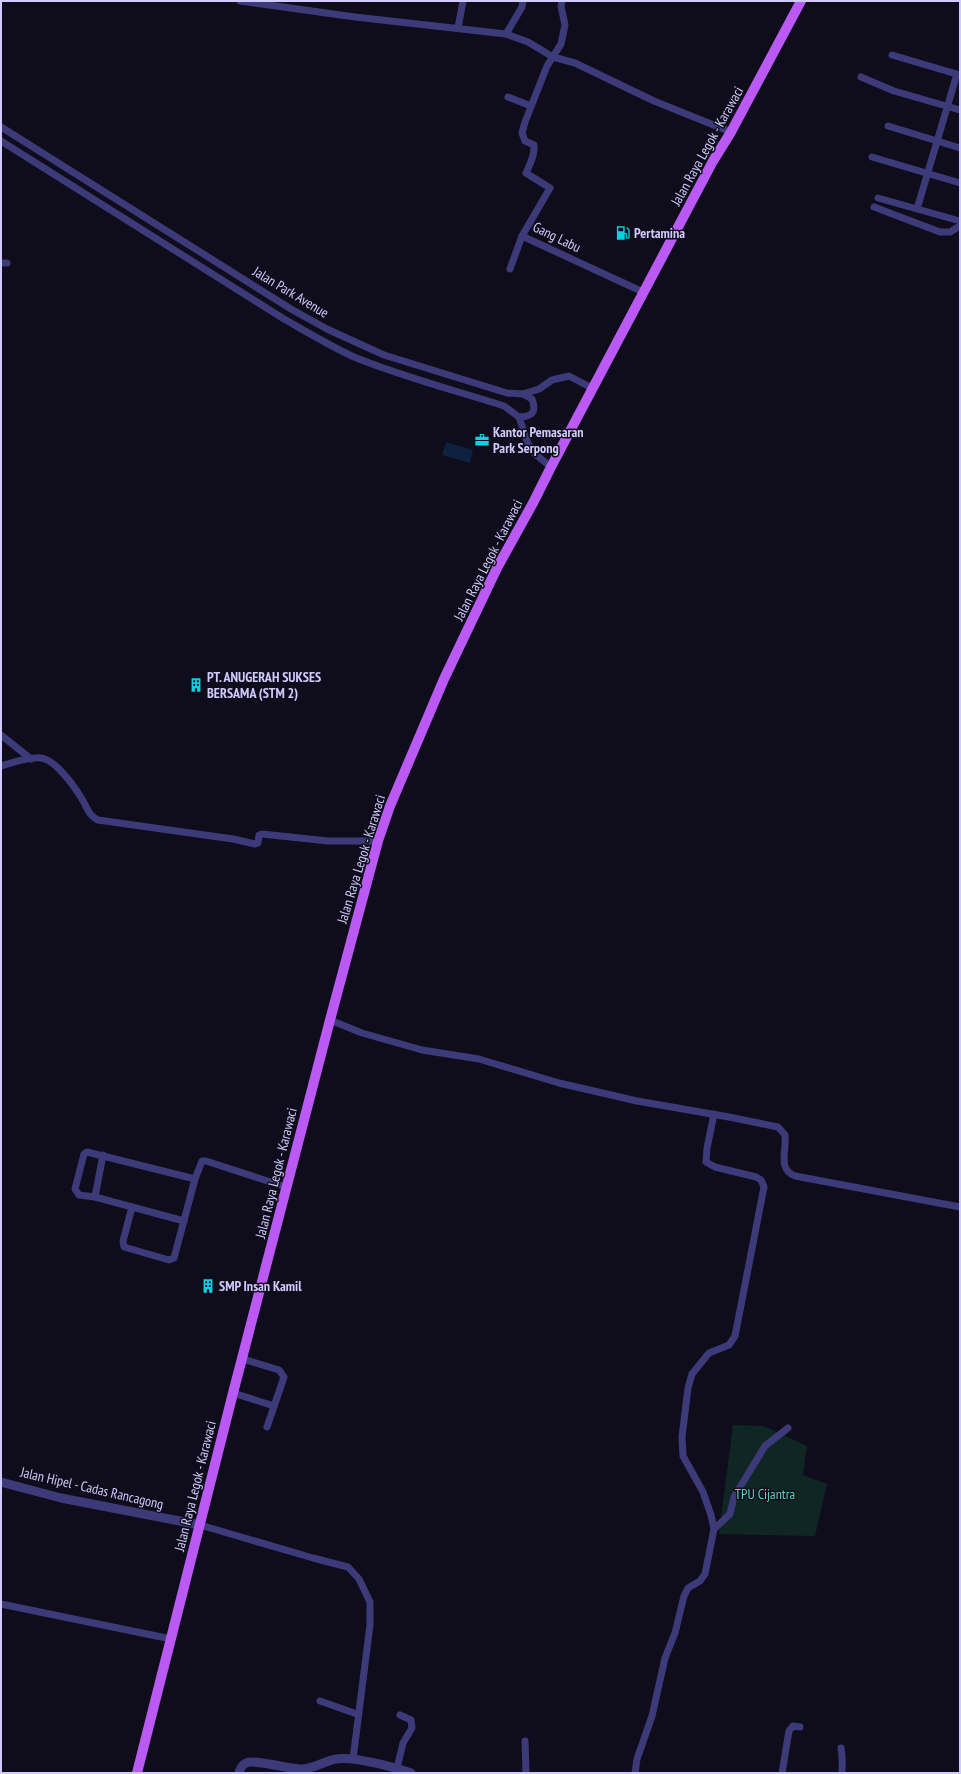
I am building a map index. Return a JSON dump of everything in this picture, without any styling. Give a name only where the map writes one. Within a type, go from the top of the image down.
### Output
[{"type":"main road","name":"Jalan Raya Legok - Karawaci","points":[[137,1773],[286,1187],[378,841],[390,806],[444,680],[497,568],[533,503],[592,388],[713,161],[731,132],[801,1]]},
{"type":"street","points":[[240,1],[355,17],[506,34],[528,42],[553,57],[575,63],[654,101],[731,132]]},
{"type":"street","points":[[458,28],[463,1]]},
{"type":"street","points":[[506,34],[522,7],[523,1]]},
{"type":"street","name":"Gang Labu","points":[[562,1],[561,6],[565,25],[561,44],[547,66],[522,133],[525,141],[534,145],[533,156],[526,173],[550,188],[522,236],[643,292]]},
{"type":"street","points":[[892,55],[959,74],[918,209]]},
{"type":"street","points":[[861,78],[894,91],[960,110]]},
{"type":"street","points":[[508,97],[531,106]]},
{"type":"street","name":"Jalan Park Avenue","points":[[1,126],[291,309],[356,344],[507,393],[524,394],[539,389],[552,380],[569,376],[592,388]]},
{"type":"street","points":[[888,126],[960,148]]},
{"type":"street","name":"Jalan Park Avenue","points":[[1,141],[284,319],[352,356],[504,406],[519,417]]},
{"type":"street","points":[[872,157],[960,183]]},
{"type":"street","points":[[878,198],[960,221]]},
{"type":"street","points":[[874,207],[940,232],[950,232],[960,226]]},
{"type":"street","points":[[510,269],[522,236]]},
{"type":"street","points":[[352,356],[356,344]]},
{"type":"street","points":[[364,361],[369,349]]},
{"type":"street","points":[[472,396],[476,384]]},
{"type":"street","points":[[524,394],[532,399],[534,406],[532,413],[527,417],[519,417],[528,444],[535,454],[551,467]]},
{"type":"street","points":[[1,735],[31,759]]},
{"type":"street","points":[[1,766],[42,758],[70,780],[87,811],[98,820],[233,839],[255,844],[258,843],[259,835],[262,834],[328,841],[378,841]]},
{"type":"street","points":[[330,1020],[362,1033],[422,1050],[479,1059],[559,1083],[637,1101],[778,1127],[785,1135],[786,1144],[784,1164],[788,1173],[795,1176],[960,1207]]},
{"type":"street","points":[[636,1773],[637,1759],[652,1716],[665,1658],[675,1633],[684,1596],[688,1588],[700,1581],[705,1574],[714,1528],[712,1515],[683,1456],[682,1437],[687,1393],[692,1374],[704,1359],[714,1350],[730,1345],[735,1336],[764,1187],[761,1180],[756,1177],[714,1167],[706,1162],[707,1148],[714,1114]]},
{"type":"street","points":[[184,1221],[95,1197],[79,1195],[75,1189],[85,1152],[103,1155],[195,1179]]},
{"type":"street","points":[[95,1197],[103,1155]]},
{"type":"street","points":[[132,1207],[123,1241],[124,1247],[169,1260],[174,1258],[195,1179],[202,1161],[286,1187]]},
{"type":"street","points":[[242,1359],[282,1372],[284,1379],[267,1427]]},
{"type":"street","points":[[233,1392],[274,1406]]},
{"type":"street","points":[[714,1528],[730,1514],[734,1497],[765,1446],[788,1428]]},
{"type":"street","name":"Jalan Hipel - Cadas Rancagong","points":[[1,1482],[61,1498],[200,1525]]},
{"type":"street","points":[[200,1525],[313,1558],[348,1566],[359,1579],[370,1602],[370,1625],[352,1759]]},
{"type":"street","points":[[1,1604],[171,1639]]},
{"type":"street","points":[[320,1702],[357,1714]]},
{"type":"street","points":[[397,1768],[403,1743],[412,1728],[411,1720],[400,1715]]},
{"type":"street","points":[[782,1773],[789,1731],[793,1726],[800,1727]]},
{"type":"street","points":[[525,1741],[526,1773]]},
{"type":"street","points":[[841,1748],[844,1759],[841,1765],[842,1773]]},
{"type":"street","points":[[238,1773],[242,1767],[251,1762],[294,1769],[314,1770],[335,1759],[352,1759],[397,1768],[411,1773]]},
{"type":"green space","name":"TPU Cijantra","points":[[733,1425],[764,1426],[807,1446],[803,1475],[827,1484],[815,1536],[719,1534]]},
{"type":"water","points":[[446,442],[473,450],[470,463],[442,455]]},
{"type":"place","name":"Pertamina","points":[[623,233]]},
{"type":"place","name":"Kantor Pemasaran Park Serpong","points":[[482,440]]},
{"type":"place","name":"PT. ANUGERAH SUKSES BERSAMA (STM 2)","points":[[196,685]]},
{"type":"place","name":"SMP Insan Kamil","points":[[208,1286]]}]
